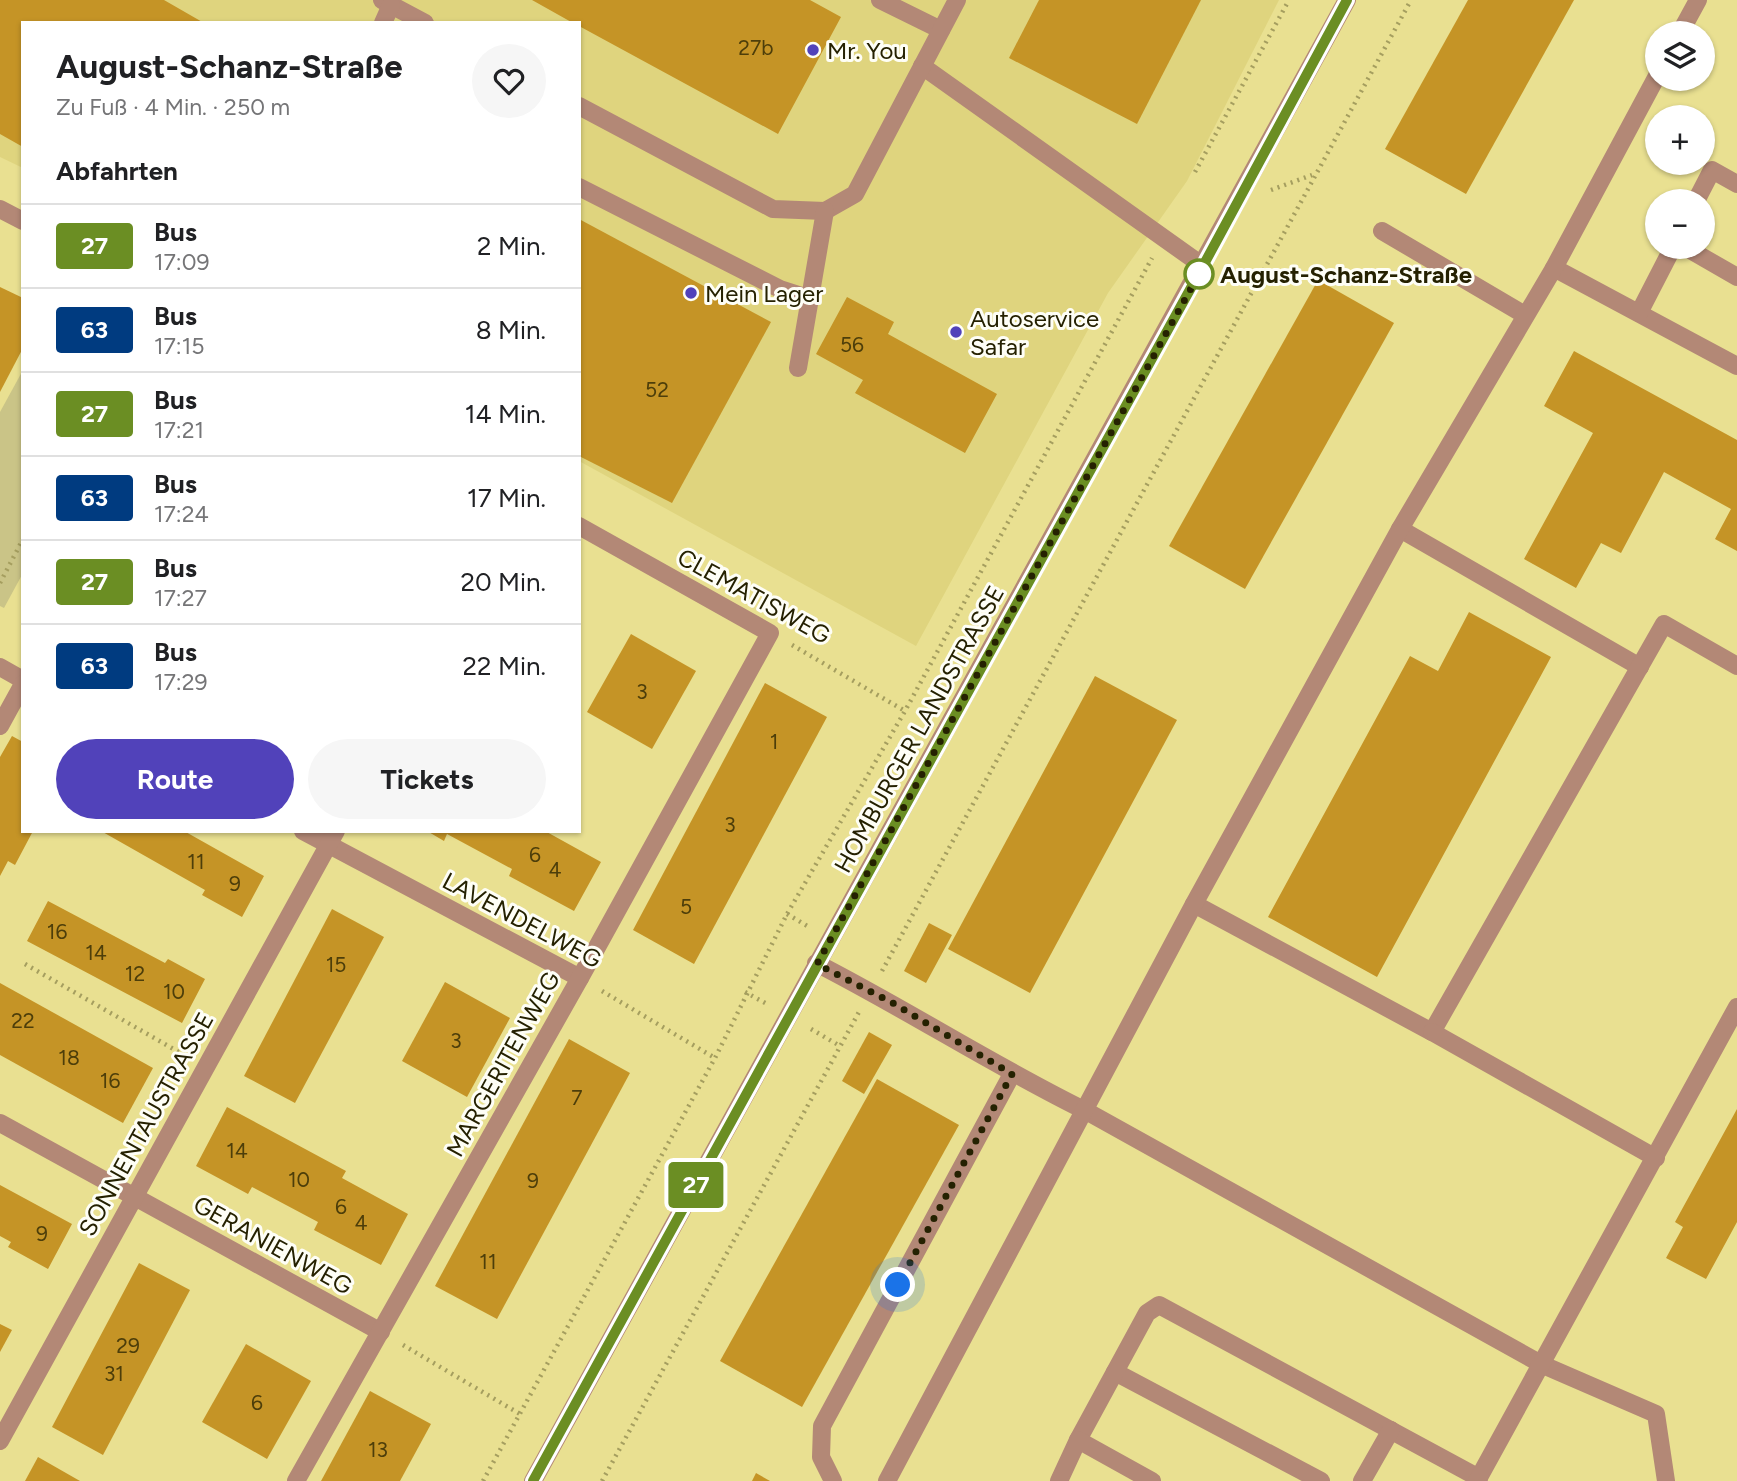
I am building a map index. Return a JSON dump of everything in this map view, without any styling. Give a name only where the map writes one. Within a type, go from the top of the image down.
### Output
[{"type":"street","points":[[880,0],[941,30]]},
{"type":"street","points":[[581,107],[773,209],[825,211],[855,194],[957,0]]},
{"type":"street","name":"HOMBURGER LANDSTRASSE","points":[[533,1481],[1347,0]]},
{"type":"street","points":[[1687,21],[1698,0]]},
{"type":"street","points":[[383,21],[387,2],[418,13]]},
{"type":"street","points":[[922,65],[1203,266]]},
{"type":"street","points":[[887,1481],[1194,904],[1400,528],[1554,268],[1649,91]]},
{"type":"street","points":[[1702,189],[1712,170],[1737,184]]},
{"type":"street","points":[[581,188],[780,289],[808,298]]},
{"type":"street","points":[[798,368],[825,211]]},
{"type":"street","points":[[2,214],[21,220]]},
{"type":"street","points":[[1382,231],[1525,315]]},
{"type":"street","points":[[1639,313],[1667,259]]},
{"type":"street","points":[[1707,259],[1737,276]]},
{"type":"street","points":[[1554,268],[1737,366]]},
{"type":"street","name":"CLEMATISWEG","points":[[581,527],[770,633]]},
{"type":"street","points":[[1400,528],[1640,667]]},
{"type":"street","points":[[1432,1032],[1664,624],[1737,666]]},
{"type":"street","name":"MARGERITENWEG","points":[[296,1481],[580,978],[770,633]]},
{"type":"street","points":[[0,667],[21,681]]},
{"type":"street","points":[[0,726],[21,686]]},
{"type":"street","name":"LAVENDELWEG","points":[[311,833],[332,838],[580,978]]},
{"type":"street","name":"SONNENTAUSTRASSE","points":[[0,1441],[332,838]]},
{"type":"street","points":[[1194,904],[1432,1032],[1657,1158]]},
{"type":"street","points":[[817,964],[891,1002],[1012,1074],[1086,1111],[1543,1365],[1656,1414],[1667,1481]]},
{"type":"street","points":[[1059,1481],[1078,1440],[1147,1313],[1159,1305],[1478,1479],[1657,1158],[1737,1007]]},
{"type":"street","points":[[833,1481],[821,1457],[822,1426],[1012,1074]]},
{"type":"street","name":"GERANIENWEG","points":[[0,1123],[381,1332]]},
{"type":"street","points":[[1115,1371],[1321,1481]]},
{"type":"street","points":[[1362,1481],[1391,1430]]},
{"type":"street","points":[[1078,1440],[1152,1481]]},
{"type":"path","points":[[1195,172],[1289,0]]},
{"type":"path","points":[[887,961],[1411,0]]},
{"type":"path","points":[[483,1481],[715,1058],[787,914],[905,711],[1163,238]]},
{"type":"path","points":[[0,583],[21,543]]},
{"type":"path","name":"CLEMATISWEG","points":[[770,633],[905,711]]},
{"type":"path","points":[[25,964],[206,1068]]},
{"type":"path","name":"LAVENDELWEG","points":[[580,978],[715,1058]]},
{"type":"path","points":[[602,1481],[852,1026]]},
{"type":"path","points":[[381,1332],[520,1414]]},
{"type":"shaded area","points":[[0,0],[1279,0],[1187,181],[1108,293],[916,646],[581,462],[581,21],[21,21],[21,167],[0,157]]},
{"type":"shaded area","points":[[21,374],[21,577],[4,608],[0,606],[0,412]]},
{"type":"building","points":[[0,0],[164,0],[201,21],[21,21],[21,146],[0,134]]},
{"type":"building","points":[[532,0],[810,0],[841,17],[778,134],[581,27],[581,21],[569,21]]},
{"type":"building","points":[[1039,0],[1201,0],[1137,124],[1009,58]]},
{"type":"building","points":[[1468,0],[1574,0],[1466,194],[1385,149]]},
{"type":"building","points":[[581,220],[771,322],[672,503],[581,457]]},
{"type":"building","points":[[1318,280],[1394,323],[1245,589],[1169,546]]},
{"type":"building","points":[[0,287],[21,297],[21,352],[0,392]]},
{"type":"building","points":[[847,297],[894,322],[888,334],[997,394],[965,453],[855,393],[863,380],[816,354]]},
{"type":"building","points":[[1574,351],[1737,440],[1737,551],[1715,539],[1731,509],[1664,472],[1621,553],[1601,543],[1576,588],[1524,559],[1593,433],[1544,406]]},
{"type":"building","points":[[1469,612],[1551,657],[1377,977],[1268,917],[1410,656],[1438,671]]},
{"type":"building","points":[[631,634],[696,671],[652,749],[587,712]]},
{"type":"building","points":[[1095,676],[1177,720],[1030,993],[948,949]]},
{"type":"building","points":[[765,683],[827,717],[694,964],[633,930]]},
{"type":"building","points":[[12,736],[21,741],[21,833],[32,833],[15,865],[8,861],[0,876],[0,757]]},
{"type":"building","points":[[105,833],[188,833],[264,876],[242,917],[202,895],[205,890]]},
{"type":"building","points":[[430,833],[549,833],[601,862],[574,911],[509,876],[512,869],[447,834],[444,841]]},
{"type":"building","points":[[48,901],[165,963],[168,959],[205,979],[182,1023],[27,941]]},
{"type":"building","points":[[332,909],[384,937],[295,1103],[244,1076]]},
{"type":"building","points":[[929,923],[952,935],[926,983],[904,971]]},
{"type":"building","points":[[445,982],[510,1018],[467,1097],[402,1061]]},
{"type":"building","points":[[0,983],[153,1068],[123,1123],[0,1055]]},
{"type":"building","points":[[869,1032],[892,1045],[864,1094],[842,1081]]},
{"type":"building","points":[[569,1039],[630,1073],[497,1319],[435,1286]]},
{"type":"building","points":[[877,1079],[959,1125],[802,1407],[720,1361]]},
{"type":"building","points":[[227,1107],[346,1171],[342,1178],[408,1214],[381,1265],[314,1230],[318,1222],[252,1187],[248,1194],[196,1166]]},
{"type":"building","points":[[1737,1109],[1737,1222],[1706,1279],[1666,1258],[1683,1227],[1675,1222]]},
{"type":"building","points":[[0,1185],[72,1224],[48,1269],[8,1247],[11,1242],[0,1236]]},
{"type":"building","points":[[139,1263],[190,1290],[103,1455],[52,1427]]},
{"type":"building","points":[[0,1324],[12,1330],[0,1352]]},
{"type":"building","points":[[246,1344],[311,1381],[267,1459],[202,1422]]},
{"type":"building","points":[[370,1391],[431,1424],[400,1481],[321,1481]]},
{"type":"building","points":[[38,1457],[80,1481],[25,1481]]},
{"type":"building","points":[[756,1473],[770,1481],[752,1481]]},
{"type":"bus line","name":"27","points":[[533,1481],[1347,0]]},
{"type":"place","name":"Mr. You","points":[[813,50]]},
{"type":"place","name":"August-Schanz-Straße","points":[[1199,274]]},
{"type":"place","name":"Mein Lager","points":[[691,293]]},
{"type":"place","name":"Autoservice Safar","points":[[956,332]]},
{"type":"route","points":[[898,1285],[1012,1074],[891,1002],[817,964],[1199,274]]}]
